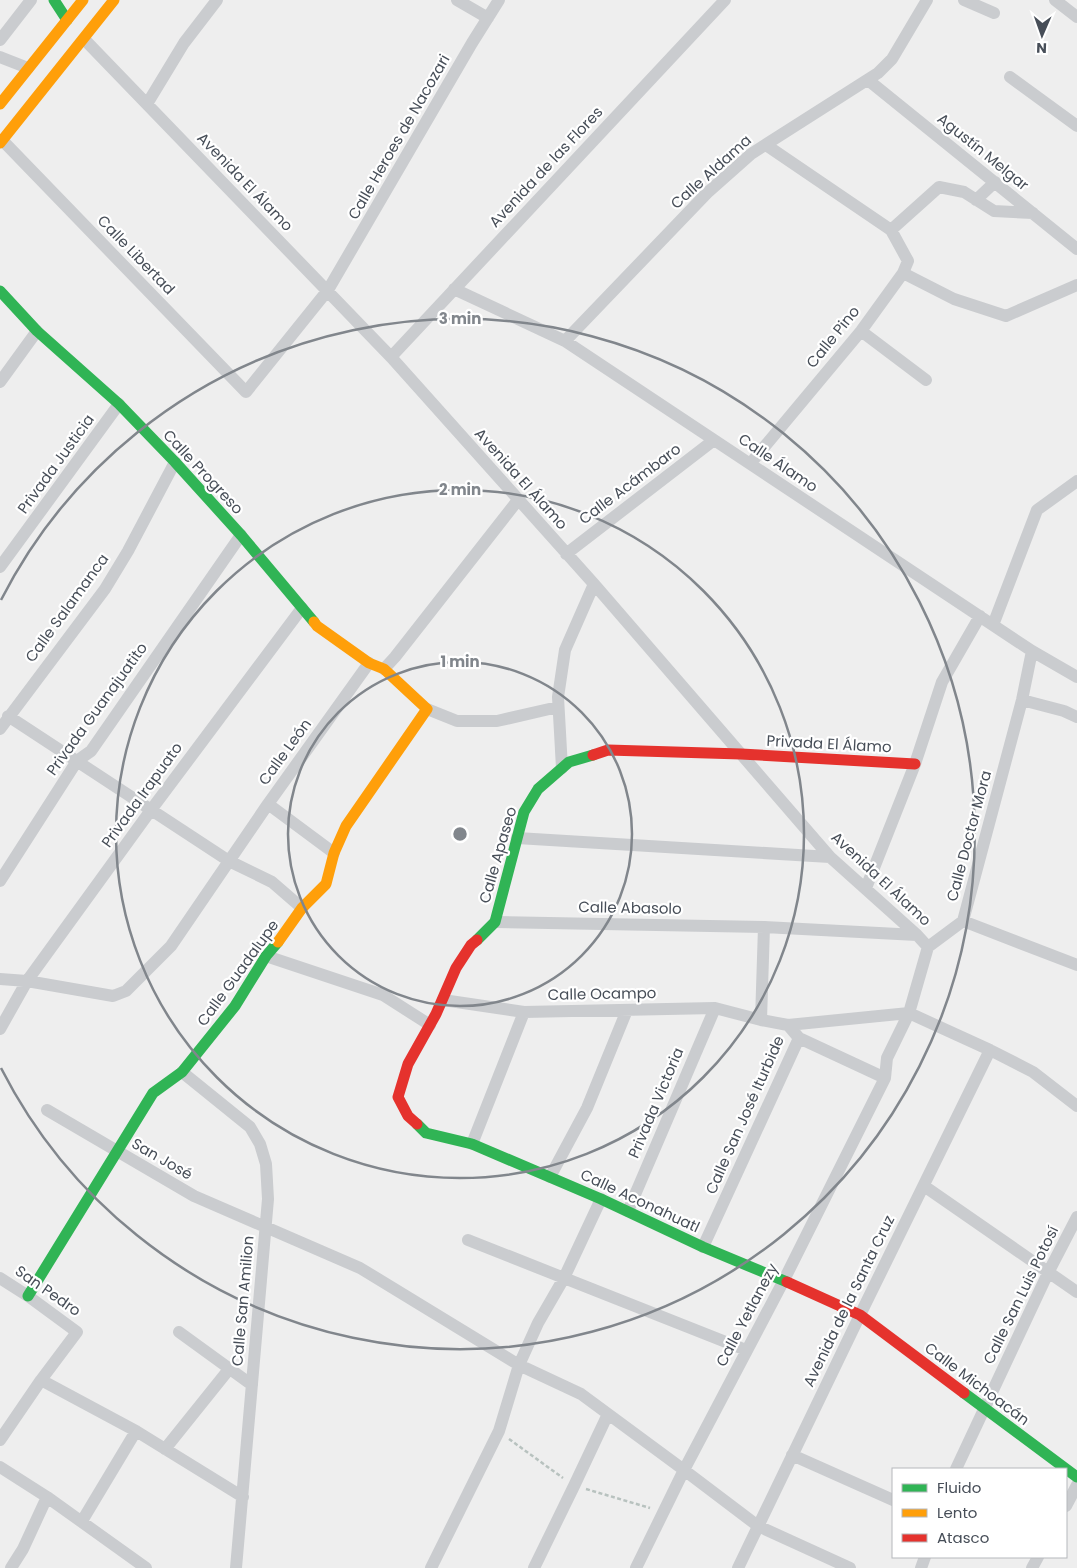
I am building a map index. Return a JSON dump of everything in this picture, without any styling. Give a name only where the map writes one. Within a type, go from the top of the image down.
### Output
[{"type":"street","points":[[0,40],[31,0]]},
{"type":"street","points":[[54,0],[67,20]]},
{"type":"street","points":[[0,104],[83,0]]},
{"type":"street","points":[[1,141],[114,0]]},
{"type":"street","points":[[147,104],[184,43],[217,0]]},
{"type":"street","points":[[457,0],[488,18]]},
{"type":"street","name":"Calle Heroes de Nacozari","points":[[246,392],[328,290],[499,0]]},
{"type":"street","name":"Avenida de las Flores","points":[[391,357],[725,0]]},
{"type":"street","name":"Calle Aldama","points":[[566,341],[707,193],[752,154],[878,73],[892,59],[927,0]]},
{"type":"street","points":[[964,0],[994,13]]},
{"type":"street","points":[[1055,0],[1077,17]]},
{"type":"street","name":"Avenida El Álamo","points":[[84,39],[391,357],[594,584],[830,857],[917,934],[928,947]]},
{"type":"street","points":[[0,57],[28,68]]},
{"type":"street","points":[[1010,77],[1077,126]]},
{"type":"street","name":"Agustín Melgar","points":[[868,80],[1077,248]]},
{"type":"street","name":"Calle Libertad","points":[[1,141],[246,392]]},
{"type":"street","points":[[766,144],[892,230],[906,267],[954,299],[1006,316],[1077,285]]},
{"type":"street","points":[[976,200],[995,182]]},
{"type":"street","points":[[892,230],[939,187],[964,192],[994,211],[1033,213]]},
{"type":"street","name":"Calle Pino","points":[[750,464],[861,331],[906,267]]},
{"type":"street","name":"Calle Álamo","points":[[454,290],[566,341],[1032,651],[1077,677]]},
{"type":"street","name":"Calle Progreso","points":[[0,291],[37,331],[120,404],[175,462],[241,535],[317,626],[369,663],[384,669]]},
{"type":"street","points":[[0,382],[37,331]]},
{"type":"street","points":[[861,331],[926,380]]},
{"type":"street","name":"Privada Justicia","points":[[0,567],[120,404]]},
{"type":"street","name":"Calle Acámbaro","points":[[566,554],[714,440]]},
{"type":"street","name":"Calle Salamanca","points":[[0,729],[105,588],[128,551],[175,462]]},
{"type":"street","points":[[993,625],[1037,510],[1077,481]]},
{"type":"street","points":[[518,500],[384,669],[426,709],[457,721],[496,721],[558,707]]},
{"type":"street","name":"Privada Guanajuatito","points":[[0,881],[77,762],[91,752],[241,535]]},
{"type":"street","points":[[562,768],[558,697],[565,650],[594,584]]},
{"type":"street","name":"Privada Irapuato","points":[[0,1029],[27,981],[151,810],[302,608]]},
{"type":"street","points":[[866,888],[915,764],[942,682],[980,616]]},
{"type":"street","name":"Calle Doctor Mora","points":[[928,947],[963,921],[1022,700],[1032,651]]},
{"type":"street","name":"Calle León","points":[[27,981],[113,996],[126,991],[171,946],[268,804],[369,663]]},
{"type":"street","points":[[1022,700],[1077,717]]},
{"type":"street","name":"Calle Guadalupe","points":[[28,1296],[153,1093],[182,1072],[235,1006],[266,956],[286,932],[302,908],[326,884],[334,853],[346,826],[426,709]]},
{"type":"street","points":[[8,716],[229,860],[272,882],[302,908]]},
{"type":"street","name":"Calle Apaseo","points":[[408,1116],[398,1096],[408,1064],[430,1025],[456,968],[471,945],[495,922],[524,812],[538,789],[569,762],[608,750],[741,754]]},
{"type":"street","name":"Privada El Álamo","points":[[741,754],[915,764]]},
{"type":"street","points":[[268,804],[334,853]]},
{"type":"street","points":[[517,838],[830,857]]},
{"type":"street","points":[[963,921],[1077,966]]},
{"type":"street","name":"Calle Abasolo","points":[[495,922],[764,926],[917,934]]},
{"type":"street","name":"Calle San José Iturbide","points":[[704,1247],[799,1038],[788,1025],[761,1020],[764,926]]},
{"type":"street","points":[[799,1038],[885,1078],[887,1058],[909,1013],[928,947]]},
{"type":"street","points":[[266,956],[383,995],[430,1025]]},
{"type":"street","points":[[0,979],[27,981]]},
{"type":"street","name":"Calle Ocampo","points":[[442,1000],[524,1012],[715,1008],[761,1020]]},
{"type":"street","name":"Privada Victoria","points":[[628,1211],[715,1008]]},
{"type":"street","points":[[550,1177],[587,1108],[627,1010]]},
{"type":"street","points":[[472,1144],[524,1012]]},
{"type":"street","points":[[788,1025],[909,1013],[1033,1072],[1077,1106]]},
{"type":"street","name":"Avenida de la Santa Cruz","points":[[738,1568],[990,1050]]},
{"type":"street","name":"Calle San Amilion","points":[[182,1072],[250,1126],[260,1144],[266,1164],[268,1199],[236,1568]]},
{"type":"street","name":"Calle Yetlanezy","points":[[636,1568],[684,1470],[784,1280],[885,1078]]},
{"type":"street","name":"San José","points":[[47,1110],[194,1196],[360,1268],[518,1365],[581,1394],[758,1526],[832,1564],[850,1568]]},
{"type":"street","name":"Calle Aconahuatl","points":[[408,1116],[426,1133],[472,1144],[600,1198],[704,1247],[784,1280],[860,1315]]},
{"type":"street","points":[[924,1186],[1077,1292]]},
{"type":"street","points":[[431,1568],[498,1431],[518,1365],[538,1323],[564,1278],[600,1198]]},
{"type":"street","name":"Calle San Luis Potosí","points":[[956,1468],[1048,1273],[1077,1217]]},
{"type":"street","points":[[468,1240],[746,1350]]},
{"type":"street","name":"San Pedro","points":[[0,1278],[78,1332],[41,1380]]},
{"type":"street","name":"Calle Michoacán","points":[[860,1315],[1065,1468]]},
{"type":"street","points":[[179,1332],[252,1385]]},
{"type":"street","points":[[165,1449],[230,1368]]},
{"type":"street","points":[[0,1440],[41,1380],[136,1431],[242,1497]]},
{"type":"street","points":[[534,1568],[608,1414]]},
{"type":"street","points":[[82,1521],[136,1431]]},
{"type":"street","points":[[792,1455],[892,1500]]},
{"type":"street","points":[[0,1468],[47,1497],[146,1568]]},
{"type":"street","points":[[1067,1504],[1077,1485]]},
{"type":"street","points":[[11,1568],[47,1497]]},
{"type":"traffic: fast","points":[[54,0],[67,20]]},
{"type":"traffic: fast","points":[[0,291],[37,331],[119,404],[175,462],[241,535],[314,622]]},
{"type":"traffic: fast","points":[[477,940],[495,922],[524,812],[538,789],[569,762],[593,755]]},
{"type":"traffic: fast","points":[[28,1296],[153,1093],[182,1072],[235,1006],[266,956],[278,942]]},
{"type":"traffic: fast","points":[[417,1124],[426,1133],[472,1144],[601,1199],[703,1247],[787,1282]]},
{"type":"traffic: fast","points":[[964,1393],[1065,1468]]},
{"type":"traffic: fast","points":[[1067,1470],[1077,1477]]},
{"type":"traffic: slow","points":[[0,104],[83,0]]},
{"type":"traffic: slow","points":[[0,143],[114,0]]},
{"type":"traffic: slow","points":[[278,942],[302,908],[326,884],[334,853],[346,826],[427,709],[384,669],[369,663],[314,622]]},
{"type":"traffic: jam","points":[[593,755],[608,750],[741,754],[915,764]]},
{"type":"traffic: jam","points":[[417,1124],[408,1116],[398,1097],[408,1064],[436,1014],[456,968],[471,945],[477,940]]},
{"type":"traffic: jam","points":[[787,1282],[860,1315],[964,1393]]}]
